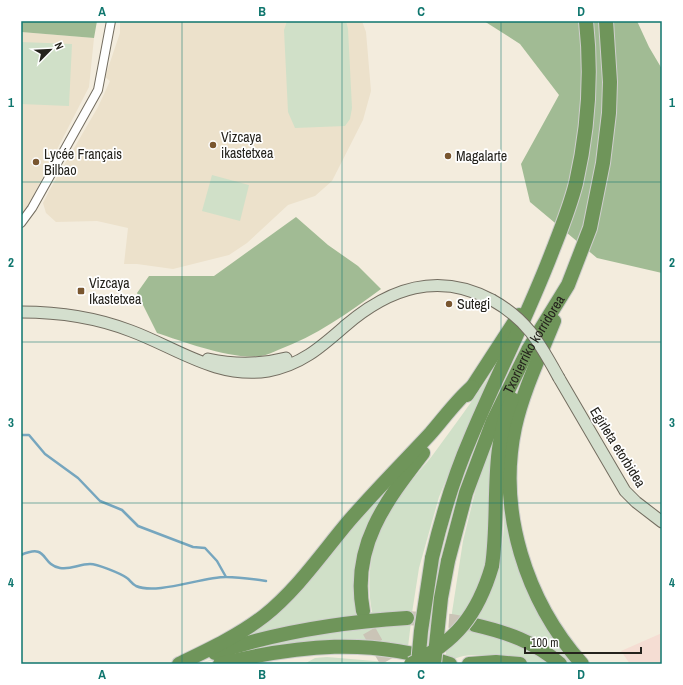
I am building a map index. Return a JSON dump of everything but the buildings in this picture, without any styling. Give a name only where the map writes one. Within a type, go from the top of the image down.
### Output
[{"type":"highway","name":"Txorierriko korridorea","points":[[418,664],[421,631],[432,558],[447,503],[470,439],[539,285],[568,209],[583,146],[589,78],[586,21]]},
{"type":"highway","name":"Txorierriko korridorea","points":[[434,664],[441,598],[448,561],[466,494],[493,421],[528,350],[568,285],[590,228],[603,163],[610,82],[606,21]]},
{"type":"highway","points":[[363,611],[361,598],[361,574],[368,540],[374,525],[390,498],[455,413],[539,285]]},
{"type":"highway","points":[[568,285],[528,386],[515,427],[511,462],[511,491],[515,530],[520,553],[528,576],[551,623],[582,664]]},
{"type":"highway","points":[[411,664],[431,654],[445,644],[475,610],[486,588],[492,566],[496,533],[496,475],[498,449],[510,403],[549,317]]},
{"type":"highway","points":[[179,664],[210,650],[248,627],[277,604],[304,576],[350,520],[472,386]]},
{"type":"highway","points":[[182,664],[228,649],[298,631],[354,622],[407,618]]},
{"type":"highway","points":[[474,625],[526,642],[552,657],[560,664]]},
{"type":"highway","points":[[220,664],[264,653],[296,648],[342,646],[367,647],[430,657],[450,664]]},
{"type":"highway","points":[[258,664],[280,659],[332,654],[374,656],[428,664]]},
{"type":"highway","points":[[469,664],[496,662],[517,664]]},
{"type":"street","points":[[21,223],[32,208],[98,90],[111,21]]},
{"type":"street","name":"Egirleta etorbidea","points":[[21,312],[64,314],[100,321],[129,330],[177,350],[222,362],[260,364],[296,354],[345,326],[380,301],[399,292],[429,285],[454,286],[475,292],[492,300],[515,315],[533,333],[625,491],[636,502],[662,522]]},
{"type":"shaded area","name":"Vizcaya ikastetxea","points":[[120,21],[362,21],[366,32],[371,91],[363,120],[332,181],[315,196],[288,205],[247,243],[229,255],[173,269],[137,264],[124,264],[128,228],[97,221],[56,222],[46,213],[43,203],[98,107],[110,81],[105,77],[120,33]]},
{"type":"shaded area","name":"Lycée Français Bilbao","points":[[21,32],[94,38],[89,87],[27,208],[21,216]]},
{"type":"shaded area","points":[[662,633],[662,664],[630,664],[621,651]]},
{"type":"green space","points":[[21,21],[97,21],[94,38],[21,32]]},
{"type":"green space","points":[[287,21],[346,21],[348,29],[352,108],[350,119],[345,126],[295,128],[288,112],[284,30]]},
{"type":"green space","points":[[484,21],[637,21],[649,47],[662,69],[662,273],[597,258],[530,202],[521,164],[559,95],[520,44]]},
{"type":"green space","points":[[21,42],[72,44],[69,106],[21,104]]},
{"type":"green space","points":[[212,175],[249,185],[240,221],[202,211]]},
{"type":"green space","points":[[296,217],[328,245],[358,266],[381,289],[319,331],[292,344],[261,356],[249,357],[222,353],[157,333],[137,293],[149,276],[214,276]]},
{"type":"green space","points":[[489,377],[439,497],[419,568],[412,613],[390,614],[238,640],[350,528],[400,475],[355,595],[356,614],[372,612],[369,584],[372,556],[380,529],[386,516],[432,456]]},
{"type":"green space","points":[[513,420],[519,570],[529,595],[545,626],[575,664],[570,664],[560,654],[537,640],[512,630],[473,619],[487,597],[492,585],[502,548],[504,522],[502,488],[506,455]]},
{"type":"green space","points":[[495,435],[489,562],[465,613],[449,632],[463,541],[478,480]]},
{"type":"green space","points":[[411,622],[408,647],[339,639],[290,643],[196,664],[314,632]]},
{"type":"green space","points":[[469,628],[519,643],[555,664],[526,663],[478,655],[455,658],[446,664],[446,649]]},
{"type":"green space","points":[[327,657],[398,663],[304,664],[315,658]]},
{"type":"waterway","points":[[21,435],[29,435],[45,454],[78,478],[100,501],[122,510],[138,526],[193,547],[205,548],[217,561],[226,577]]},
{"type":"waterway","points":[[21,555],[36,551],[44,556],[49,563],[60,568],[68,568],[86,564],[98,565],[127,578],[136,586],[145,588],[167,587],[226,577],[266,581]]},
{"type":"tunnel","points":[[363,611],[368,629],[388,664]]},
{"type":"tunnel","points":[[407,618],[451,621],[474,625]]},
{"type":"place","name":"Vizcaya ikastetxea","points":[[213,145]]},
{"type":"place","name":"Magalarte","points":[[448,156]]},
{"type":"place","name":"Lycée Français Bilbao","points":[[36,162]]},
{"type":"place","name":"Vizcaya Ikastetxea","points":[[81,291]]},
{"type":"place","name":"Sutegi","points":[[449,304]]}]
